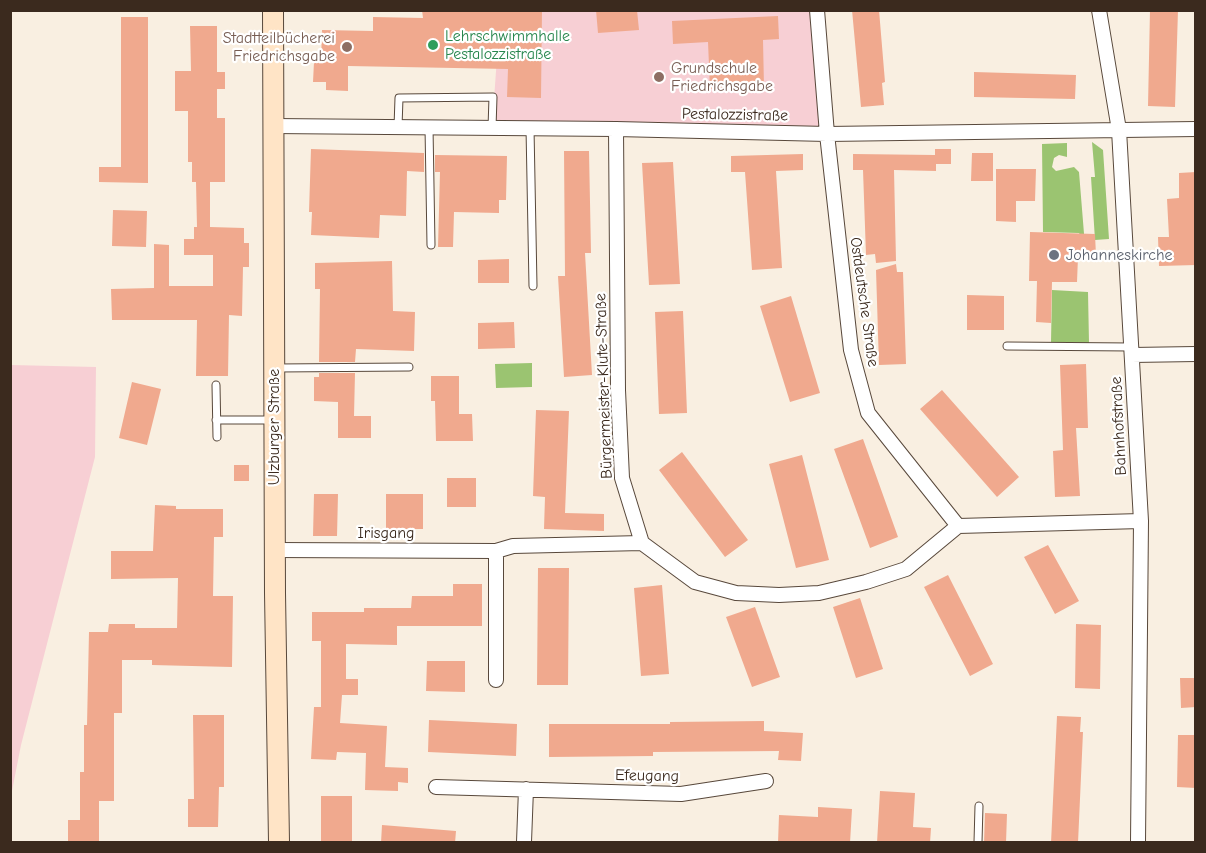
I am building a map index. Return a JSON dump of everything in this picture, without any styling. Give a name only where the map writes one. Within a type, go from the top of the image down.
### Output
[{"type":"main road","name":"Ulzburger Straße","points":[[273,10],[274,420],[279,843]]},
{"type":"street","name":"Ostdeutsche Straße","points":[[817,10],[827,134],[851,350],[868,413],[958,526]]},
{"type":"street","name":"Bahnhofstraße","points":[[1099,10],[1119,130],[1141,521],[1138,843]]},
{"type":"street","name":"Pestalozzistraße","points":[[273,126],[616,129],[827,134],[1196,129]]},
{"type":"street","name":"Bürgermeister-Klute-Straße","points":[[616,129],[618,390],[622,478],[642,543]]},
{"type":"street","points":[[1131,351],[1196,354]]},
{"type":"street","points":[[642,543],[695,582],[736,593],[779,595],[819,593],[866,582],[906,569],[958,526],[1141,521]]},
{"type":"street","name":"Irisgang","points":[[275,550],[496,551],[513,546],[642,543]]},
{"type":"street","points":[[496,551],[496,680]]},
{"type":"street","name":"Efeugang","points":[[436,787],[681,794],[766,781]]},
{"type":"street","points":[[524,843],[526,789]]},
{"type":"lane","points":[[398,127],[399,98],[493,98],[492,128]]},
{"type":"lane","points":[[429,127],[431,246]]},
{"type":"lane","points":[[530,128],[533,286]]},
{"type":"lane","points":[[1008,346],[1131,351]]},
{"type":"lane","points":[[274,368],[409,367]]},
{"type":"lane","points":[[216,385],[217,437]]},
{"type":"lane","points":[[216,420],[274,420]]},
{"type":"lane","points":[[978,843],[979,806]]},
{"type":"shaded area","name":"Grundschule Friedrichsgabe","points":[[489,11],[817,11],[827,134],[492,128],[497,57]]},
{"type":"shaded area","points":[[11,365],[96,367],[95,457],[21,745],[11,796]]},
{"type":"green space","points":[[1092,142],[1103,150],[1109,239],[1095,240],[1091,177],[1095,177]]},
{"type":"green space","points":[[1067,143],[1067,157],[1059,155],[1054,158],[1052,167],[1056,171],[1074,167],[1079,172],[1085,246],[1079,233],[1043,232],[1042,144]]},
{"type":"green space","points":[[1052,290],[1088,292],[1089,343],[1051,342]]},
{"type":"green space","points":[[532,363],[532,387],[496,388],[495,364]]},
{"type":"building","points":[[422,10],[542,10],[541,98],[507,97],[508,69],[348,66],[348,91],[326,90],[326,82],[313,82],[314,62],[321,62],[322,30],[373,31],[373,17],[423,18]]},
{"type":"building","points":[[596,10],[637,10],[639,30],[598,33]]},
{"type":"building","points":[[852,10],[879,10],[885,82],[882,83],[884,105],[861,107]]},
{"type":"building","points":[[1150,10],[1178,10],[1175,107],[1148,106]]},
{"type":"building","points":[[778,16],[779,39],[763,40],[764,87],[710,89],[708,42],[673,44],[672,21]]},
{"type":"building","points":[[121,17],[148,17],[148,183],[99,182],[99,167],[121,167]]},
{"type":"building","points":[[190,26],[217,26],[217,72],[225,72],[225,89],[217,89],[217,118],[225,118],[225,182],[210,182],[210,227],[244,228],[244,243],[249,243],[249,267],[243,267],[242,316],[229,315],[228,376],[196,376],[197,320],[112,320],[111,289],[154,288],[154,244],[169,245],[169,286],[213,286],[213,255],[184,255],[184,239],[194,239],[194,227],[197,227],[196,182],[192,182],[192,162],[188,162],[188,111],[175,111],[175,71],[191,71]]},
{"type":"building","points":[[974,72],[1076,75],[1075,99],[974,97]]},
{"type":"building","points":[[311,149],[424,153],[424,172],[407,171],[406,216],[380,215],[379,238],[311,235],[312,212],[309,212]]},
{"type":"building","points":[[935,149],[951,149],[951,164],[936,164],[936,171],[894,170],[896,261],[876,263],[875,254],[866,255],[863,170],[853,170],[853,154],[935,155]]},
{"type":"building","points":[[564,151],[589,151],[591,253],[585,253],[592,375],[564,377],[558,276],[565,276]]},
{"type":"building","points":[[972,153],[993,153],[993,181],[971,181]]},
{"type":"building","points":[[803,154],[803,170],[776,171],[782,268],[752,270],[745,172],[731,172],[731,156]]},
{"type":"building","points":[[435,155],[507,156],[506,200],[499,200],[499,213],[454,212],[453,247],[438,247],[440,172],[435,172]]},
{"type":"building","points":[[673,162],[680,284],[649,285],[642,163]]},
{"type":"building","points":[[996,169],[1036,169],[1035,201],[1016,201],[1016,222],[996,221]]},
{"type":"building","points":[[1196,172],[1196,265],[1159,266],[1158,237],[1169,237],[1167,199],[1179,198],[1179,173]]},
{"type":"building","points":[[113,210],[147,211],[146,247],[112,246]]},
{"type":"building","name":"Johanneskirche","points":[[1030,232],[1095,234],[1096,256],[1078,257],[1077,282],[1052,282],[1051,323],[1036,322],[1037,281],[1029,281]]},
{"type":"building","points":[[509,259],[509,283],[478,283],[478,260]]},
{"type":"building","points":[[392,261],[393,311],[415,312],[414,351],[356,349],[355,362],[319,362],[320,289],[315,289],[315,263]]},
{"type":"building","points":[[896,264],[897,272],[903,272],[906,364],[879,365],[876,270]]},
{"type":"building","points":[[967,295],[1004,296],[1004,330],[967,330]]},
{"type":"building","points":[[791,296],[820,393],[790,402],[760,306]]},
{"type":"building","points":[[683,311],[687,413],[659,414],[655,312]]},
{"type":"building","points":[[514,322],[515,348],[478,349],[478,323]]},
{"type":"building","points":[[1086,364],[1088,428],[1076,428],[1080,496],[1055,497],[1053,451],[1063,450],[1060,365]]},
{"type":"building","points":[[319,373],[355,373],[354,416],[371,416],[371,438],[338,438],[338,402],[314,401],[314,377],[319,377]]},
{"type":"building","points":[[431,376],[459,376],[459,414],[472,414],[473,441],[436,441],[435,401],[431,401]]},
{"type":"building","points":[[132,382],[161,389],[147,445],[119,438]]},
{"type":"building","points":[[942,390],[1019,477],[997,497],[920,409]]},
{"type":"building","points":[[536,410],[569,411],[565,513],[604,514],[604,531],[544,529],[545,497],[533,496]]},
{"type":"building","points":[[863,439],[898,537],[870,548],[834,449]]},
{"type":"building","points":[[682,452],[748,540],[725,557],[659,470]]},
{"type":"building","points":[[802,455],[829,560],[796,568],[769,464]]},
{"type":"building","points":[[234,465],[249,465],[249,481],[234,481]]},
{"type":"building","points":[[447,478],[476,478],[476,507],[447,507]]},
{"type":"building","points":[[314,494],[338,494],[337,536],[313,536]]},
{"type":"building","points":[[386,494],[423,494],[423,529],[386,529]]},
{"type":"building","points":[[155,505],[176,506],[176,509],[223,509],[223,537],[214,537],[213,596],[233,596],[232,667],[152,665],[152,660],[122,660],[122,713],[114,713],[114,801],[99,801],[99,843],[68,843],[68,820],[80,820],[80,772],[84,772],[84,725],[87,725],[89,632],[108,632],[109,624],[135,624],[135,628],[177,628],[178,578],[111,579],[111,551],[153,551]]},
{"type":"building","points":[[1048,545],[1079,601],[1055,614],[1024,557]]},
{"type":"building","points":[[538,568],[569,568],[568,685],[537,685]]},
{"type":"building","points":[[948,575],[993,664],[970,676],[924,587]]},
{"type":"building","points":[[453,584],[482,584],[482,626],[397,626],[397,645],[346,644],[346,679],[358,679],[358,695],[342,695],[340,723],[387,726],[385,767],[408,768],[408,783],[398,782],[398,791],[365,790],[366,753],[337,752],[336,760],[311,759],[314,707],[321,707],[321,641],[312,641],[312,612],[364,612],[364,608],[411,608],[412,596],[453,596]]},
{"type":"building","points":[[662,585],[669,674],[641,676],[634,588]]},
{"type":"building","points":[[860,598],[883,669],[856,678],[833,607]]},
{"type":"building","points":[[755,607],[780,677],[752,687],[726,617]]},
{"type":"building","points":[[1076,624],[1101,625],[1100,689],[1075,688]]},
{"type":"building","points":[[427,661],[465,661],[465,692],[426,691]]},
{"type":"building","points":[[1180,678],[1196,678],[1196,707],[1181,708]]},
{"type":"building","points":[[193,715],[224,715],[224,787],[219,787],[218,827],[188,827],[188,799],[194,799]]},
{"type":"building","points":[[1057,716],[1081,717],[1080,732],[1083,732],[1078,843],[1051,843]]},
{"type":"building","points":[[429,720],[517,724],[516,756],[428,752]]},
{"type":"building","points":[[764,721],[764,731],[803,733],[801,761],[778,760],[779,751],[653,752],[653,756],[549,757],[549,724]]},
{"type":"building","points":[[1178,735],[1196,735],[1196,788],[1177,787]]},
{"type":"building","points":[[880,791],[915,793],[913,827],[931,828],[930,843],[877,843]]},
{"type":"building","points":[[321,796],[352,796],[352,843],[321,843]]},
{"type":"building","points":[[818,807],[852,809],[850,843],[778,843],[779,815],[818,817]]},
{"type":"building","points":[[985,813],[1007,814],[1006,843],[984,843]]},
{"type":"building","points":[[382,825],[456,831],[455,843],[381,843]]},
{"type":"place","name":"Lehrschwimmhalle Pestalozzistraße","points":[[433,45]]},
{"type":"place","name":"Stadtteilbücherei Friedrichsgabe","points":[[347,47]]},
{"type":"place","name":"Grundschule Friedrichsgabe","points":[[659,77]]},
{"type":"place","name":"Johanneskirche","points":[[1054,255]]}]
